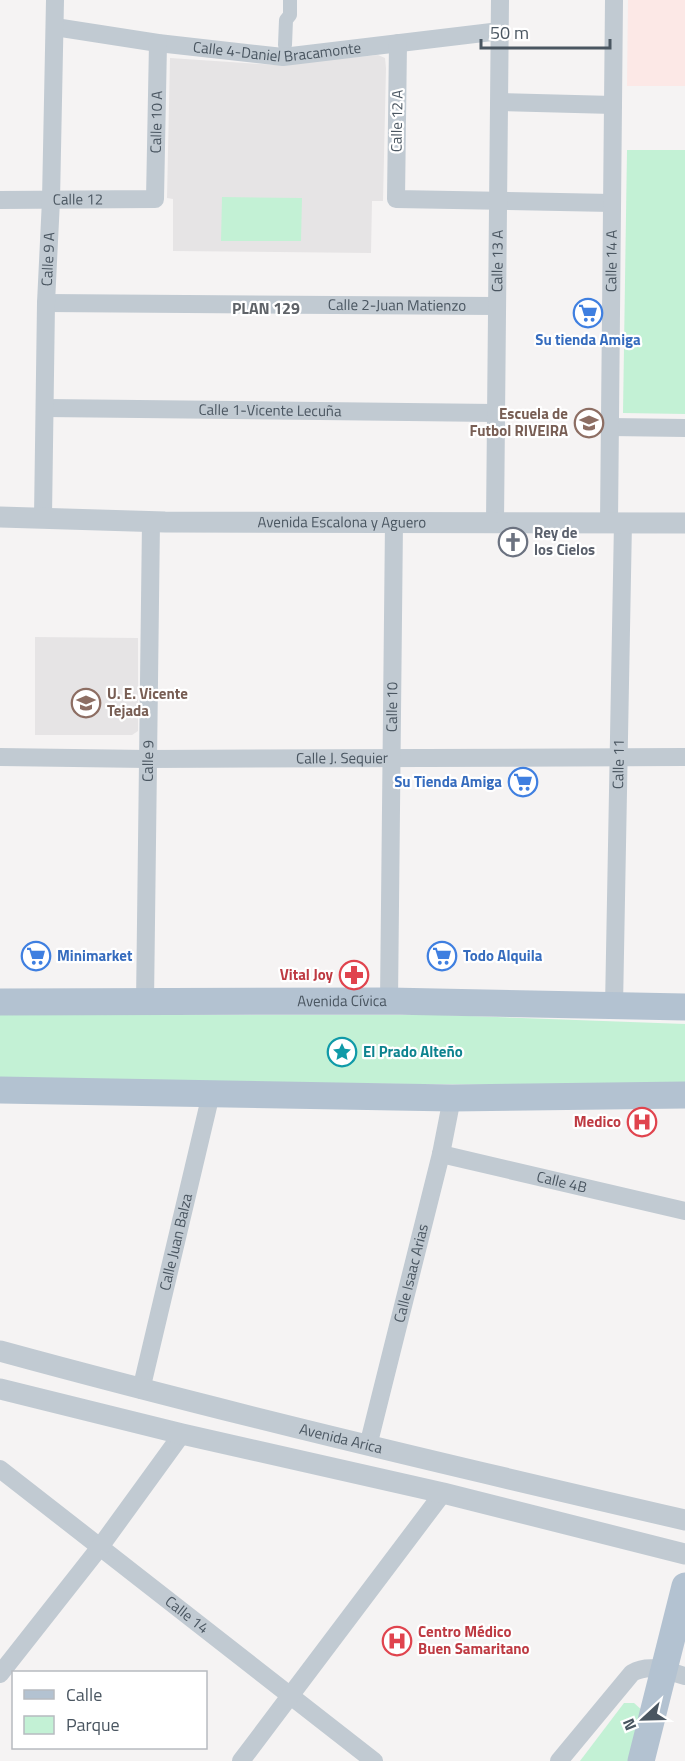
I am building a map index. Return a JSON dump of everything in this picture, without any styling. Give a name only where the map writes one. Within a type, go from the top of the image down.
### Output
[{"type":"main road","name":"Avenida Cívica","points":[[0,1002],[389,1001],[685,1007]]},
{"type":"main road","points":[[0,1090],[452,1098],[685,1095]]},
{"type":"main road","points":[[640,1761],[675,1673],[685,1586]]},
{"type":"street","name":"Calle 9 A","points":[[43,518],[46,303],[51,200],[55,0]]},
{"type":"street","points":[[282,0],[285,45]]},
{"type":"street","points":[[285,20],[290,15],[290,0]]},
{"type":"street","name":"Calle 13 A","points":[[495,522],[500,0]]},
{"type":"street","name":"Calle 14 A","points":[[614,0],[610,427],[616,522]]},
{"type":"street","name":"Calle 4-Daniel Bracamonte","points":[[55,27],[158,43],[283,57],[500,31]]},
{"type":"street","name":"Calle 10 A","points":[[155,199],[158,43]]},
{"type":"street","name":"Calle 12 A","points":[[398,44],[396,199],[498,201]]},
{"type":"street","points":[[500,102],[613,105]]},
{"type":"street","name":"Calle 12","points":[[0,200],[155,199]]},
{"type":"street","points":[[498,201],[612,203]]},
{"type":"street","name":"Calle 2-Juan Matienzo","points":[[46,303],[496,306]]},
{"type":"street","name":"Calle 1-Vicente Lecuña","points":[[45,408],[495,413]]},
{"type":"street","points":[[610,427],[685,428]]},
{"type":"street","name":"Avenida Escalona y Aguero","points":[[0,517],[151,521],[685,523]]},
{"type":"street","name":"Calle 9","points":[[145,1003],[151,521]]},
{"type":"street","name":"Calle 10","points":[[389,1001],[394,522]]},
{"type":"street","name":"Calle 11","points":[[614,1007],[620,757],[616,522]]},
{"type":"street","name":"Calle J. Sequier","points":[[0,757],[147,759],[685,757]]},
{"type":"street","name":"Calle Juan Balza","points":[[141,1390],[211,1094]]},
{"type":"street","name":"Calle Isaac Arias","points":[[368,1446],[441,1154],[452,1098]]},
{"type":"street","name":"Calle 4B","points":[[441,1154],[685,1211]]},
{"type":"street","name":"Avenida Arica","points":[[0,1351],[141,1390],[685,1520]]},
{"type":"street","name":"Avenida Arica","points":[[0,1389],[182,1434],[443,1493],[685,1554]]},
{"type":"street","points":[[0,1674],[100,1547],[182,1434]]},
{"type":"street","name":"Calle 14","points":[[0,1469],[374,1761]]},
{"type":"street","points":[[241,1761],[443,1493]]},
{"type":"street","points":[[559,1761],[632,1673],[641,1668],[652,1667],[675,1673]]},
{"type":"shaded area","points":[[628,0],[685,0],[685,86],[627,86]]},
{"type":"shaded area","points":[[378,55],[385,58],[386,68],[383,201],[372,201],[371,253],[173,251],[173,199],[167,198],[170,58],[275,65]]},
{"type":"shaded area","name":"U. E. Vicente Tejada","points":[[35,637],[138,638],[138,731],[132,735],[35,735]]},
{"type":"green space","points":[[627,150],[685,150],[685,414],[623,413]]},
{"type":"green space","points":[[222,197],[302,198],[301,241],[221,241]]},
{"type":"green space","name":"El Prado Alteño","points":[[0,1015],[443,1015],[685,1024],[685,1086],[0,1081]]},
{"type":"green space","points":[[624,1703],[634,1703],[644,1712],[632,1761],[580,1761]]},
{"type":"place","name":"Su tienda Amiga","points":[[588,313]]},
{"type":"place","name":"Escuela de Futbol RIVEIRA","points":[[589,423]]},
{"type":"place","name":"Rey de los Cielos","points":[[513,542]]},
{"type":"place","name":"U. E. Vicente Tejada","points":[[86,703]]},
{"type":"place","name":"Su Tienda Amiga","points":[[523,782]]},
{"type":"place","name":"Minimarket","points":[[36,956]]},
{"type":"place","name":"Todo Alquila","points":[[442,956]]},
{"type":"place","name":"Vital Joy","points":[[354,975]]},
{"type":"place","name":"El Prado Alteño","points":[[342,1052]]},
{"type":"place","name":"Medico","points":[[642,1122]]},
{"type":"place","name":"Centro Médico Buen Samaritano","points":[[397,1641]]},
{"type":"district","name":"PLAN 129","points":[[266,308]]}]
